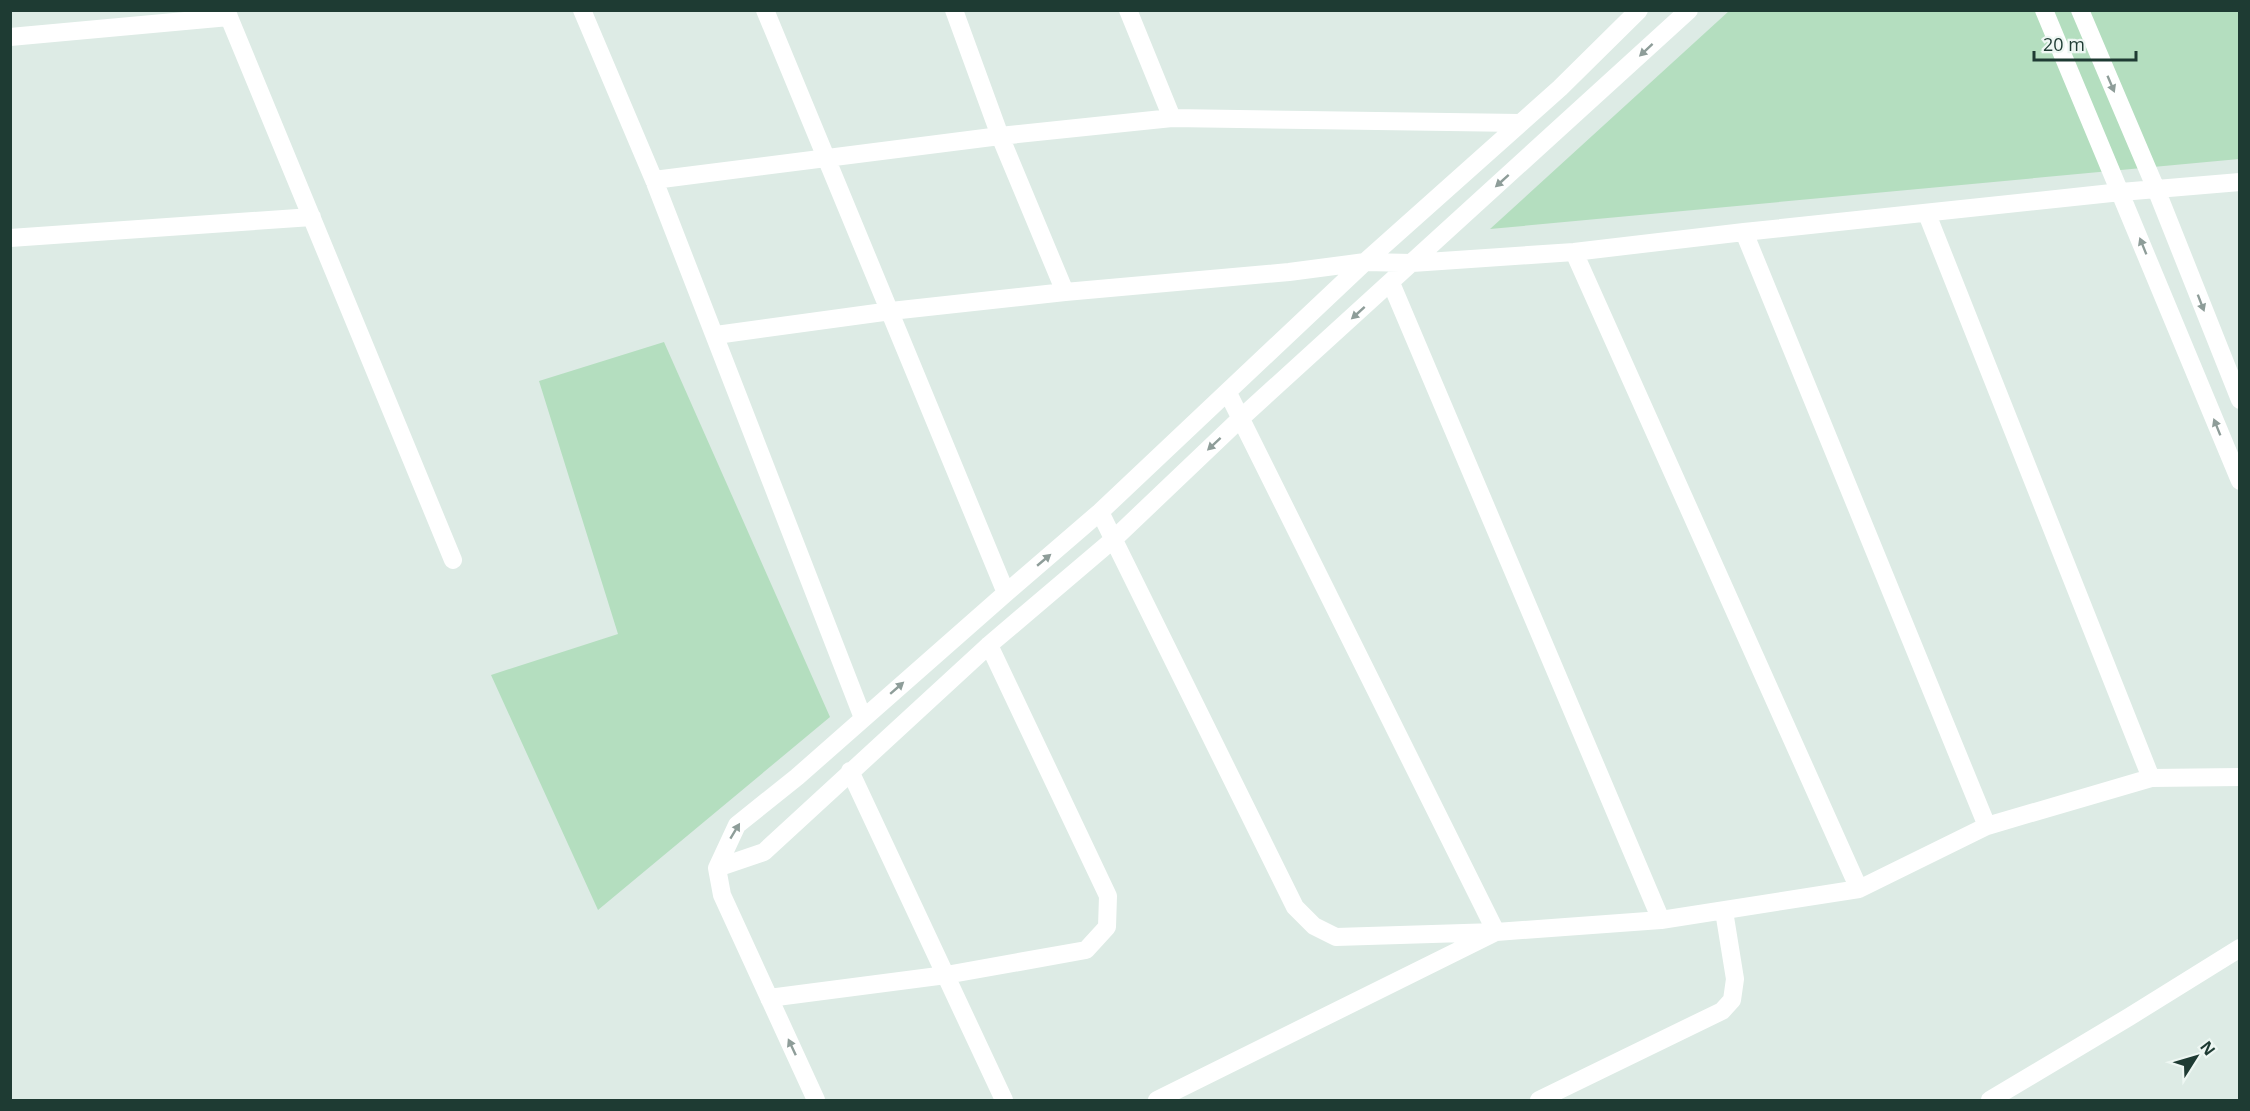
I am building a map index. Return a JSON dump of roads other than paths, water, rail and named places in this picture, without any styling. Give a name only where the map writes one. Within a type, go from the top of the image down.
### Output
[{"type":"street","points":[[582,10],[716,335],[863,718]]},
{"type":"street","points":[[765,10],[1006,593]]},
{"type":"street","points":[[954,10],[1000,136],[1065,292]]},
{"type":"street","points":[[1128,10],[1172,118]]},
{"type":"street","points":[[816,1101],[722,895],[717,868],[737,825],[797,777],[1100,512],[1365,262],[1560,88],[1640,10]]},
{"type":"street","points":[[717,868],[764,852],[988,645],[1115,538],[1241,418],[1689,10]]},
{"type":"street","points":[[2044,10],[2240,481]]},
{"type":"street","points":[[2080,10],[2156,189],[2240,400]]},
{"type":"street","points":[[10,37],[228,14],[453,560]]},
{"type":"street","points":[[654,180],[1000,136],[1172,118],[1520,123]]},
{"type":"street","points":[[716,335],[891,311],[1065,292],[1289,272],[1365,262],[1412,263],[1574,252],[2121,192],[2240,182]]},
{"type":"street","points":[[1927,214],[2151,778]]},
{"type":"street","points":[[10,238],[312,217]]},
{"type":"street","points":[[1744,232],[1987,826]]},
{"type":"street","points":[[1574,252],[1859,889]]},
{"type":"street","points":[[1391,283],[1661,920]]},
{"type":"street","points":[[1228,393],[1496,932]]},
{"type":"street","points":[[1100,512],[1115,538],[1295,907],[1314,926],[1336,937],[1496,932],[1661,920],[1859,889],[1987,826],[2151,778],[2240,777]]},
{"type":"street","points":[[769,998],[946,975],[1086,950],[1107,927],[1108,896],[988,645]]},
{"type":"street","points":[[850,771],[1004,1101]]},
{"type":"street","points":[[1539,1101],[1722,1011],[1732,1000],[1735,979],[1724,911]]},
{"type":"street","points":[[1156,1101],[1496,932]]},
{"type":"street","points":[[1990,1101],[2240,948]]}]
